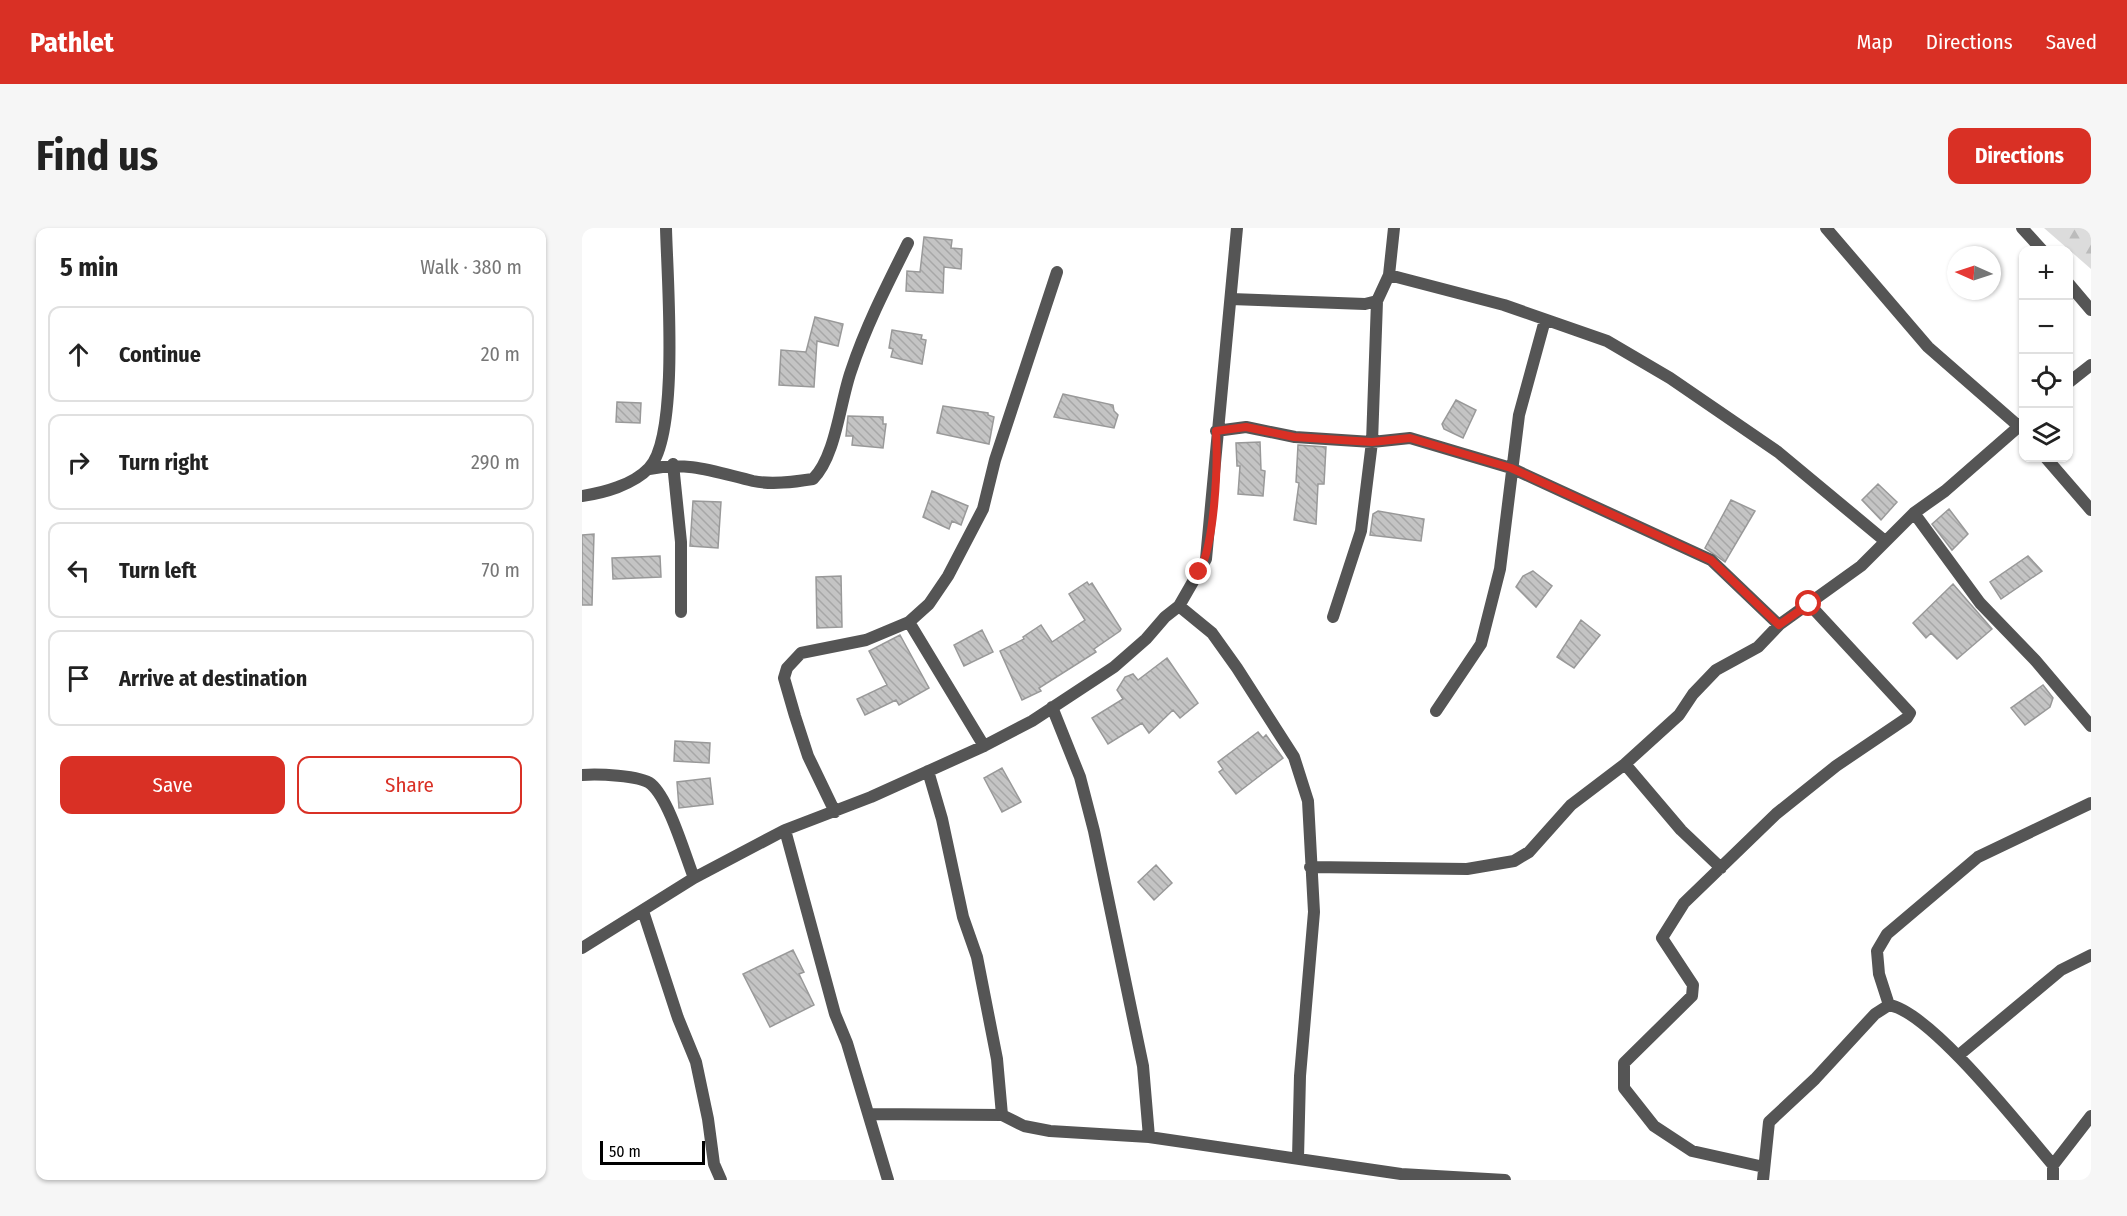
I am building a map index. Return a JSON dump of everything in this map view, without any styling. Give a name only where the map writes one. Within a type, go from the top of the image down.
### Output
[{"type":"street","points":[[649,469],[661,447],[666,414],[666,228]]},
{"type":"street","points":[[582,948],[693,878],[785,830],[835,812],[928,771],[1032,721],[1114,667],[1179,606],[1206,559],[1216,475],[1216,431],[1237,228]]},
{"type":"street","points":[[1333,617],[1361,531],[1372,442],[1377,301],[1389,275],[1394,228]]},
{"type":"street","points":[[1826,228],[1928,347],[1959,377],[2019,424]]},
{"type":"street","points":[[2022,228],[2038,246]]},
{"type":"street","points":[[582,496],[602,493],[649,469],[673,464],[728,473],[755,481],[813,479],[821,471],[831,445],[851,371],[867,329],[908,243]]},
{"type":"street","points":[[835,812],[808,756],[784,678],[787,668],[801,653],[866,640],[909,622],[929,604],[948,576],[983,509],[1004,429],[1057,272]]},
{"type":"street","points":[[1389,275],[1504,305],[1607,341],[1670,378],[1778,452],[1885,541]]},
{"type":"street","points":[[2073,289],[2091,310]]},
{"type":"street","points":[[1231,299],[1365,304],[1377,301]]},
{"type":"street","points":[[1436,711],[1481,644],[1500,569],[1511,468],[1527,381],[1545,320]]},
{"type":"street","points":[[2073,379],[2091,365]]},
{"type":"street","points":[[1216,431],[1246,427],[1294,437],[1372,442],[1410,438],[1511,468],[1711,560],[1779,625]]},
{"type":"street","points":[[1310,867],[1467,869],[1514,861],[1529,852],[1571,805],[1626,764],[1679,715],[1716,670],[1758,647],[1779,625],[1861,566],[1914,513],[1945,491],[2019,429]]},
{"type":"street","points":[[2049,462],[2091,510]]},
{"type":"street","points":[[673,464],[681,542],[681,612]]},
{"type":"street","points":[[1914,513],[1980,603],[2035,660],[2091,726]]},
{"type":"street","points":[[1764,1167],[1692,1151],[1654,1126],[1624,1088],[1624,1063],[1692,996],[1694,985],[1662,938],[1684,903],[1776,814],[1836,766],[1907,718],[1910,712],[1809,604]]},
{"type":"street","points":[[1179,606],[1212,633],[1294,757],[1308,801],[1313,850],[1310,867],[1314,912],[1300,1076],[1298,1158]]},
{"type":"street","points":[[909,622],[984,746]]},
{"type":"street","points":[[1052,707],[1080,777],[1094,831],[1143,1066],[1149,1137]]},
{"type":"street","points":[[1626,764],[1681,830],[1721,868]]},
{"type":"street","points":[[928,771],[942,819],[963,917],[977,957],[997,1059],[1002,1115]]},
{"type":"street","points":[[582,775],[642,778],[651,784],[673,823],[693,878]]},
{"type":"street","points":[[1889,1005],[1878,974],[1877,951],[1887,934],[1917,905],[1978,857],[2091,803]]},
{"type":"street","points":[[785,830],[836,1014],[888,1180]]},
{"type":"street","points":[[643,911],[678,1018],[696,1062],[708,1119],[714,1164],[721,1180]]},
{"type":"street","points":[[1959,1055],[2061,970],[2091,955]]},
{"type":"street","points":[[1762,1180],[1766,1132],[1775,1114],[1815,1079],[1875,1014],[1889,1005],[1902,1009],[1917,1019],[1959,1055],[2053,1165]]},
{"type":"street","points":[[869,1114],[1002,1115],[1024,1126],[1050,1131],[1149,1137],[1401,1174],[1505,1180]]},
{"type":"street","points":[[2053,1180],[2053,1165],[2091,1116]]},
{"type":"green space","points":[[2044,228],[2091,228],[2091,269],[2073,253],[2073,246],[2065,246]]},
{"type":"building","points":[[924,237],[952,240],[951,248],[962,249],[961,269],[944,267],[943,293],[906,291],[907,271],[920,272]]},
{"type":"building","points":[[815,317],[843,324],[838,346],[817,341],[814,387],[779,385],[781,350],[806,352]]},
{"type":"building","points":[[892,330],[922,335],[921,339],[926,340],[922,364],[891,357],[893,349],[889,348]]},
{"type":"building","points":[[1063,394],[1113,405],[1118,415],[1114,428],[1054,417]]},
{"type":"building","points":[[1456,400],[1476,410],[1463,438],[1444,429],[1442,424]]},
{"type":"building","points":[[617,402],[641,403],[640,423],[616,422]]},
{"type":"building","points":[[943,406],[988,413],[994,417],[989,444],[937,433]]},
{"type":"building","points":[[848,416],[883,417],[883,424],[886,424],[883,448],[852,445],[853,436],[846,436]]},
{"type":"building","points":[[1260,442],[1261,470],[1265,471],[1263,496],[1238,494],[1240,466],[1237,466],[1236,443]]},
{"type":"building","points":[[1298,445],[1326,447],[1324,484],[1318,484],[1316,524],[1294,520],[1299,483],[1296,482]]},
{"type":"building","points":[[1878,484],[1897,502],[1881,520],[1862,500]]},
{"type":"building","points":[[932,491],[968,506],[961,525],[952,521],[949,529],[923,517]]},
{"type":"building","points":[[1731,500],[1755,511],[1725,562],[1705,548]]},
{"type":"building","points":[[693,501],[721,502],[718,548],[690,546]]},
{"type":"building","points":[[1949,509],[1968,534],[1952,550],[1932,524]]},
{"type":"building","points":[[1378,511],[1424,519],[1421,541],[1370,535],[1373,514]]},
{"type":"building","points":[[594,534],[592,605],[582,605],[582,535]]},
{"type":"building","points":[[660,556],[661,577],[613,579],[612,558]]},
{"type":"building","points":[[2028,556],[2042,571],[2001,599],[1990,582]]},
{"type":"building","points":[[1533,571],[1552,586],[1536,607],[1516,587],[1523,576]]},
{"type":"building","points":[[841,576],[842,627],[817,628],[816,577]]},
{"type":"building","points":[[1087,582],[1089,585],[1092,583],[1121,629],[1120,631],[1094,649],[1096,652],[1039,688],[1041,691],[1022,700],[1000,651],[1024,639],[1023,637],[1041,625],[1052,642],[1085,620],[1069,594]]},
{"type":"building","points":[[1953,584],[1992,629],[1957,659],[1931,633],[1926,638],[1913,623]]},
{"type":"building","points":[[1581,620],[1600,635],[1574,668],[1557,657]]},
{"type":"building","points":[[982,630],[993,652],[964,666],[954,645]]},
{"type":"building","points":[[900,635],[929,688],[899,705],[896,700],[865,715],[857,699],[887,685],[869,651]]},
{"type":"building","points":[[1167,658],[1198,703],[1180,718],[1173,710],[1149,733],[1142,723],[1108,744],[1092,718],[1123,699],[1117,690],[1125,677],[1133,674],[1138,680]]},
{"type":"building","points":[[2043,685],[2053,698],[2050,707],[2025,725],[2011,708]]},
{"type":"building","points":[[1258,732],[1263,738],[1266,735],[1283,758],[1236,794],[1219,772],[1223,769],[1218,762]]},
{"type":"building","points":[[675,741],[710,743],[709,763],[674,761]]},
{"type":"building","points":[[1002,768],[1021,802],[1002,812],[984,778]]},
{"type":"building","points":[[710,778],[713,804],[679,808],[677,782]]},
{"type":"building","points":[[1156,865],[1172,883],[1154,900],[1138,882]]},
{"type":"building","points":[[793,950],[804,972],[799,974],[814,1005],[770,1027],[743,974]]},
{"type":"route","points":[[1199,572],[1206,559],[1216,475],[1216,431],[1246,427],[1294,437],[1372,442],[1410,438],[1511,468],[1563,494],[1635,523],[1711,560],[1721,573],[1742,588],[1779,625],[1809,604]]}]
